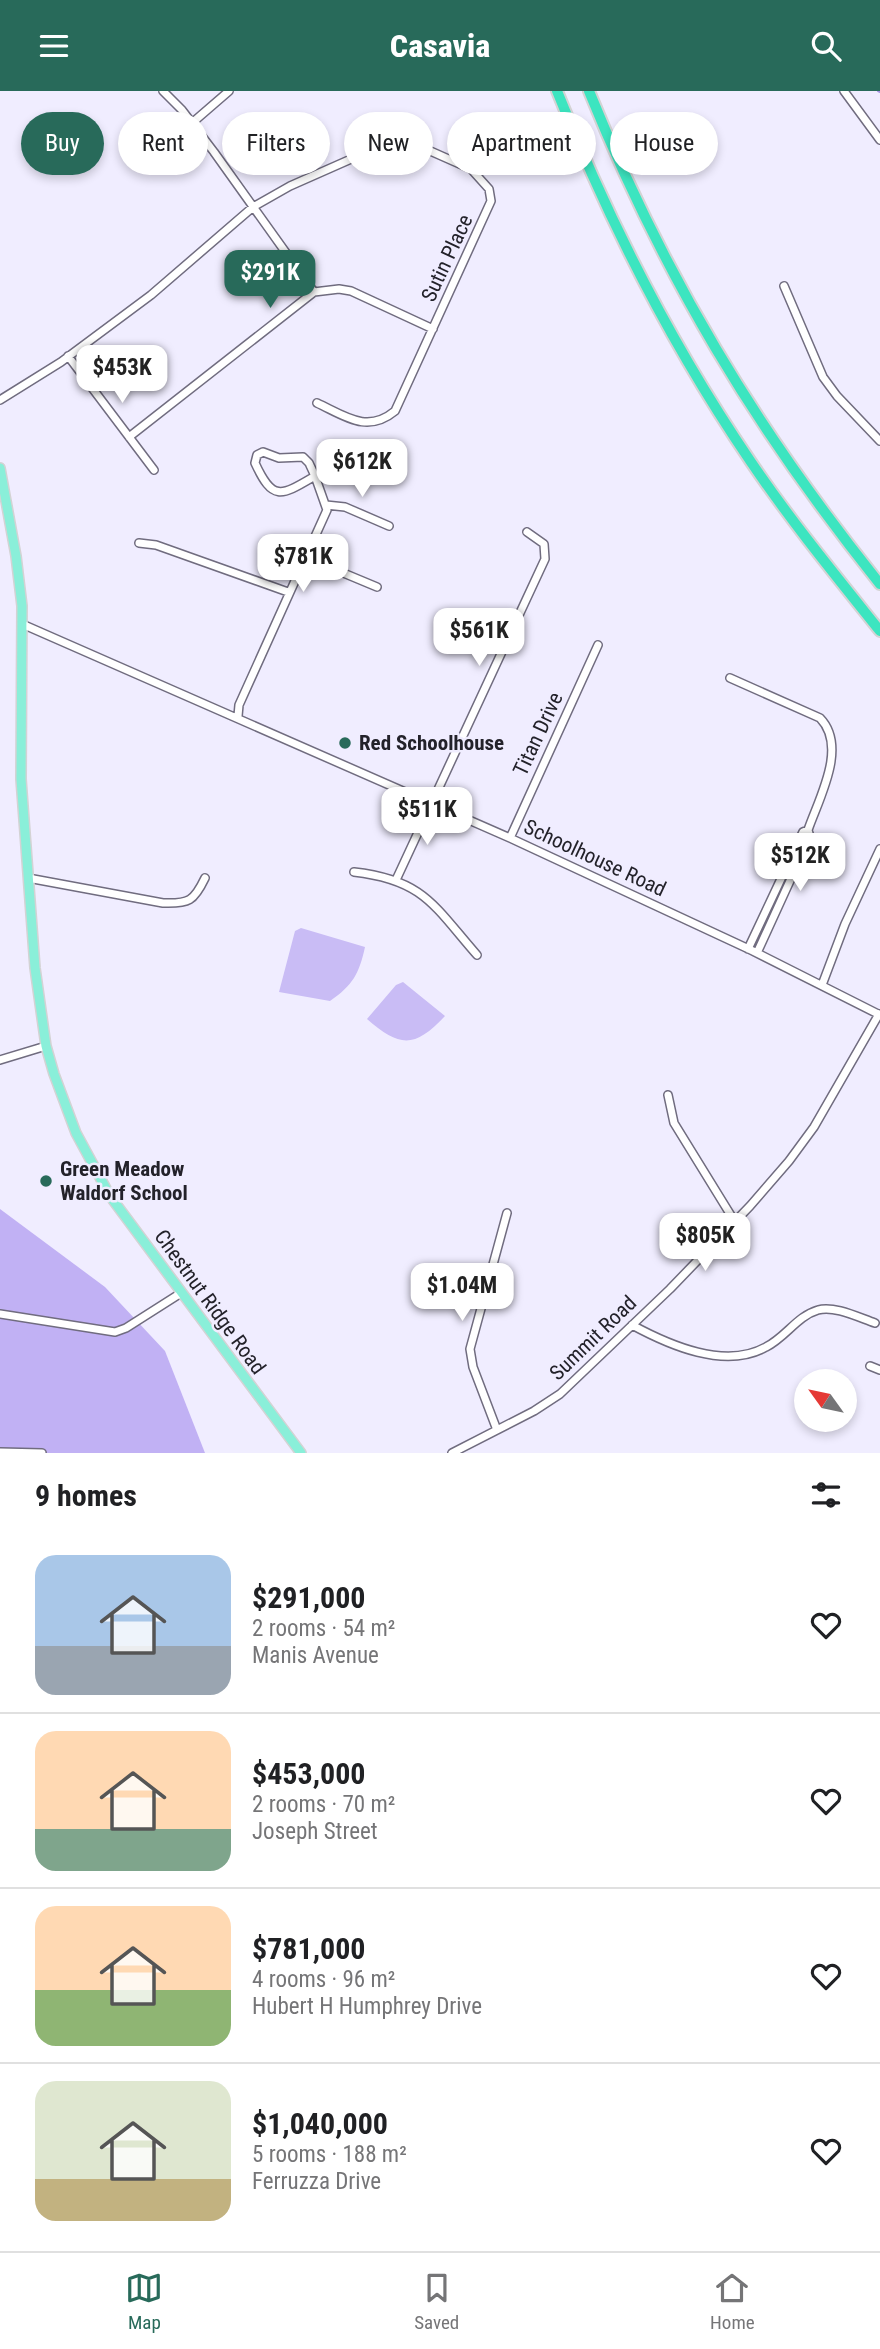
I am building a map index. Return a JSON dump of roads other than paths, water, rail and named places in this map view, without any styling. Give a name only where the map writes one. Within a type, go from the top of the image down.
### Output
[{"type":"highway","points":[[557,91],[619,234],[696,377],[779,502],[880,631]]},
{"type":"highway","points":[[589,91],[648,226],[713,348],[796,474],[880,584]]},
{"type":"main road","name":"Chestnut Ridge Road","points":[[0,468],[16,556],[22,624],[20,779],[35,968],[46,1046],[63,1101],[92,1166],[110,1196],[300,1453]]},
{"type":"street","points":[[163,91],[182,112]]},
{"type":"street","points":[[205,112],[229,91]]},
{"type":"street","points":[[845,91],[880,140]]},
{"type":"street","name":"Sutin Place","points":[[0,400],[68,356],[151,295],[253,207],[290,186],[397,141],[419,146],[471,169],[489,189],[491,201],[399,404],[388,417],[366,423],[317,403]]},
{"type":"street","points":[[208,145],[314,292]]},
{"type":"street","points":[[783,286],[823,377],[837,396],[880,441]]},
{"type":"street","points":[[129,437],[314,292],[339,289],[351,291],[433,329]]},
{"type":"street","points":[[68,356],[154,470]]},
{"type":"street","points":[[238,716],[239,705],[327,510],[315,476],[309,463],[301,457],[279,458],[263,452],[257,455],[254,461],[265,484],[276,491],[289,491],[315,476]]},
{"type":"street","points":[[326,505],[345,507],[389,526]]},
{"type":"street","points":[[396,880],[545,559],[544,544],[527,532]]},
{"type":"street","points":[[139,544],[156,545],[288,592]]},
{"type":"street","points":[[305,557],[377,586]]},
{"type":"street","name":"Schoolhouse Road","points":[[22,624],[432,802],[757,953],[879,1014]]},
{"type":"street","name":"Titan Drive","points":[[510,838],[598,645]]},
{"type":"street","points":[[730,678],[820,718],[827,725],[831,736],[831,762],[808,830],[810,837],[757,953]]},
{"type":"street","points":[[748,949],[803,832],[808,830]]},
{"type":"street","points":[[822,985],[845,924],[880,849]]},
{"type":"street","points":[[354,872],[396,880],[430,900],[477,955]]},
{"type":"street","points":[[28,878],[178,904],[190,901],[198,894],[205,878]]},
{"type":"street","name":"Summit Road","points":[[452,1453],[465,1450],[554,1399],[764,1192],[803,1143],[879,1014]]},
{"type":"street","points":[[0,1060],[46,1046]]},
{"type":"street","points":[[668,1095],[674,1123],[735,1221]]},
{"type":"street","points":[[497,1430],[473,1367],[470,1349],[507,1213]]},
{"type":"street","points":[[0,1314],[115,1332],[126,1328],[181,1293]]},
{"type":"street","points":[[632,1325],[679,1347],[704,1353],[737,1355],[753,1353],[767,1347],[799,1319],[820,1308],[876,1323]]},
{"type":"street","points":[[870,1366],[880,1370]]},
{"type":"street","points":[[0,1452],[42,1453]]},
{"type":"place","name":"Red Schoolhouse","points":[[345,743]]},
{"type":"place","name":"Green Meadow Waldorf School","points":[[46,1181]]}]
